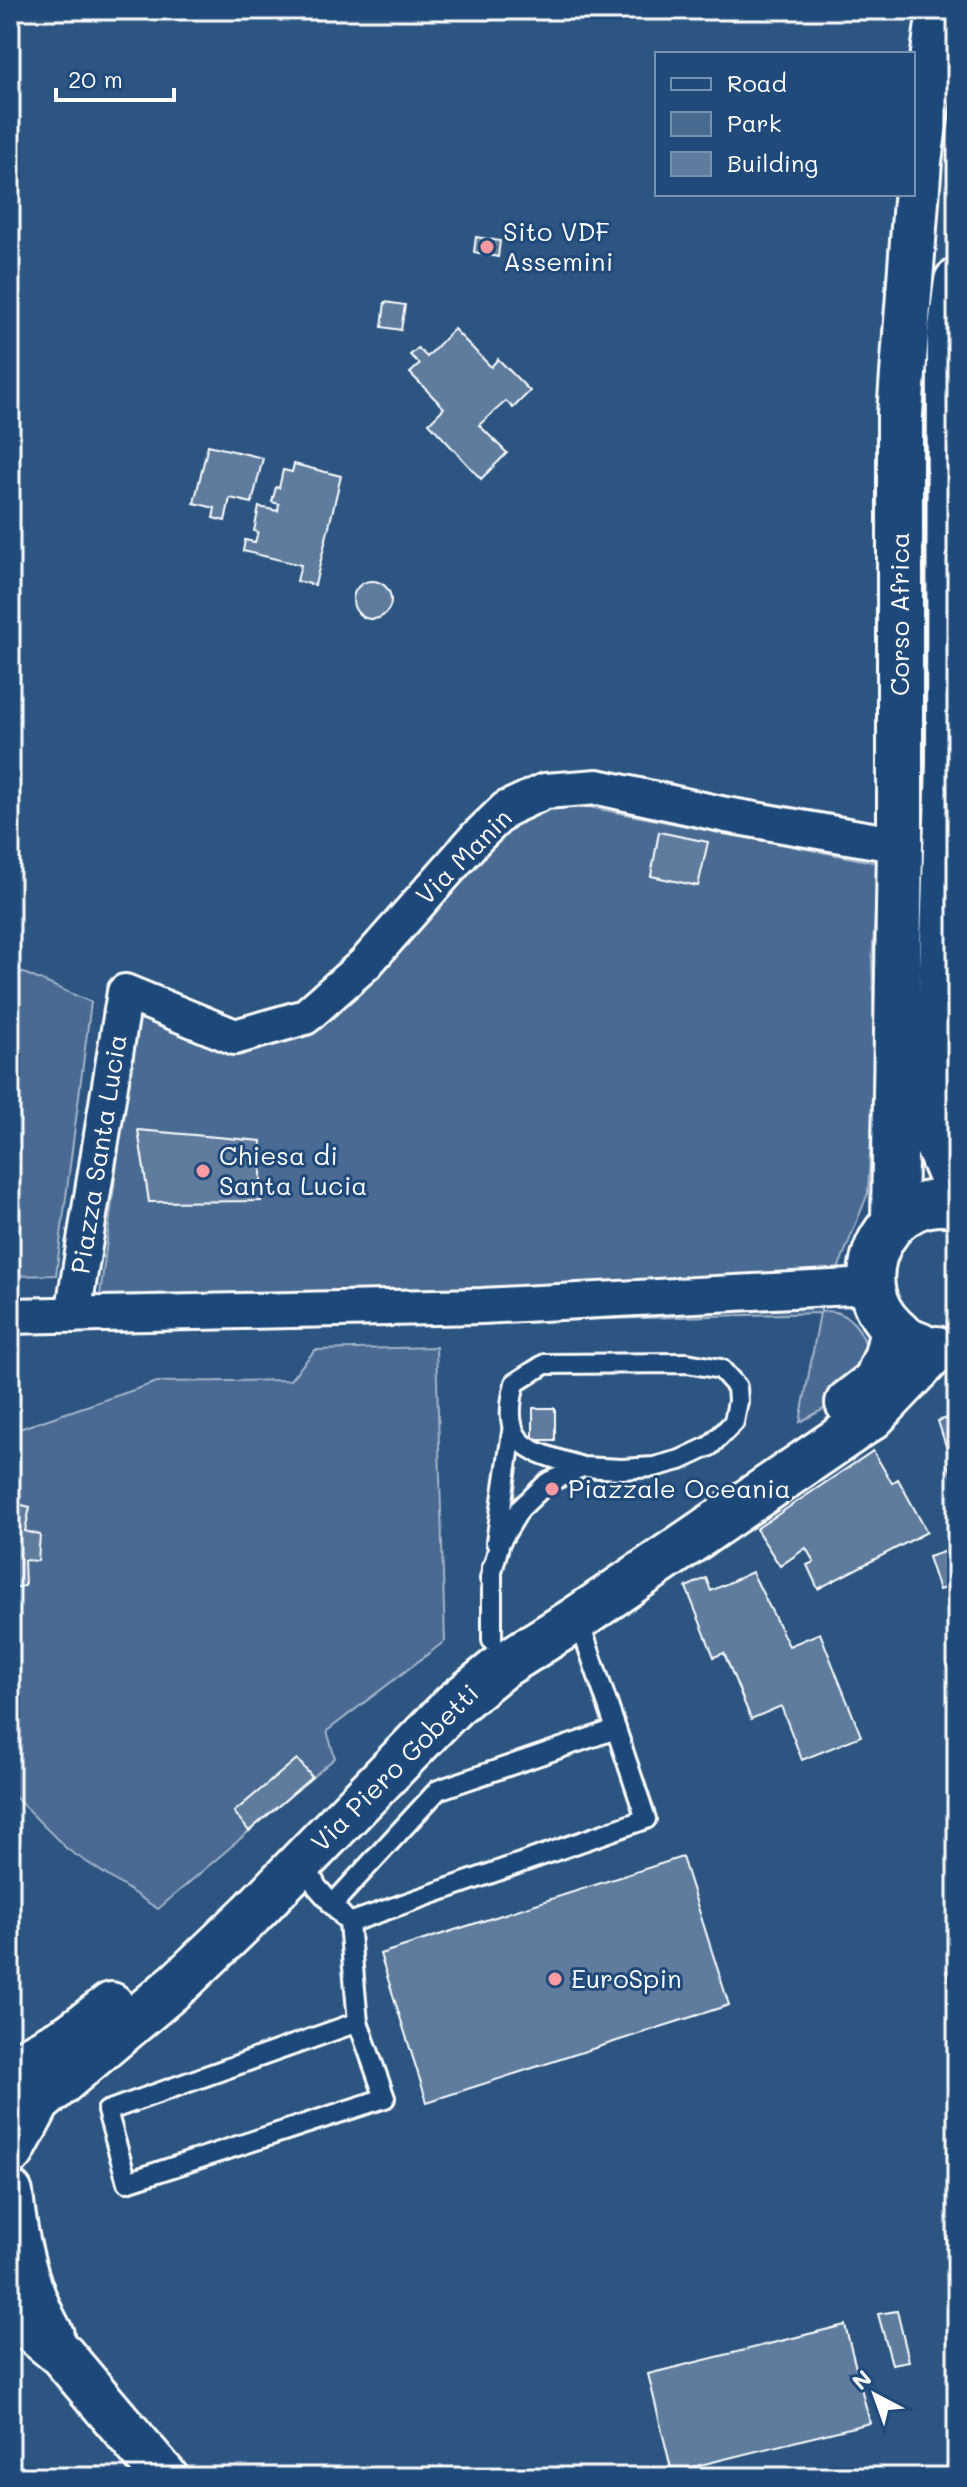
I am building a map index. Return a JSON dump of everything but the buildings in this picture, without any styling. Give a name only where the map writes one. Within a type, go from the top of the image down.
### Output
[{"type":"main road","name":"Corso Africa","points":[[894,1221],[900,845],[900,414],[919,161],[940,10]]},
{"type":"main road","name":"Corso Africa","points":[[957,281],[950,335],[949,763],[936,1142],[957,1187]]},
{"type":"main road","points":[[947,1348],[913,1343],[893,1330],[878,1310],[871,1286],[871,1263],[879,1240],[894,1221],[919,1207],[947,1202],[957,1205]]},
{"type":"main road","name":"Via Piero Gobetti","points":[[10,2069],[70,2036],[148,1976],[203,1926],[319,1802],[433,1689],[492,1640],[829,1419],[876,1381],[893,1330]]},
{"type":"main road","name":"Via Piero Gobetti","points":[[11,2149],[38,2102],[180,1982],[454,1705],[502,1666],[578,1618],[872,1417],[947,1348]]},
{"type":"main road","points":[[10,2193],[16,2246],[25,2279],[62,2355]]},
{"type":"main road","points":[[10,2307],[23,2323],[62,2355],[165,2477]]},
{"type":"street","name":"Via Manin","points":[[125,992],[235,1037],[305,1017],[365,964],[476,838],[506,809],[545,791],[598,787],[726,815],[900,845]]},
{"type":"street","name":"Piazza Santa Lucia","points":[[73,1315],[125,992]]},
{"type":"street","points":[[10,1316],[482,1306],[871,1286]]},
{"type":"lane","points":[[492,1640],[490,1579],[512,1432],[509,1406],[515,1383],[545,1364],[687,1363],[721,1369],[737,1387],[734,1422],[710,1446],[680,1460],[654,1467],[582,1467],[530,1450],[512,1432]]},
{"type":"lane","points":[[490,1579],[500,1542],[520,1509],[547,1483],[582,1467]]},
{"type":"lane","points":[[349,1923],[646,1819],[578,1618]]},
{"type":"lane","points":[[332,1905],[438,1790],[616,1729]]},
{"type":"lane","points":[[303,1859],[317,1887],[349,1923],[358,2022],[385,2098],[127,2182],[107,2111],[358,2022]]},
{"type":"green space","points":[[558,806],[584,806],[878,863],[872,963],[875,1056],[868,1193],[838,1269],[822,1275],[821,1312],[848,1318],[860,1331],[869,1358],[842,1399],[800,1422],[820,1313],[435,1324],[96,1327],[136,1014],[243,1050],[511,822]]},
{"type":"green space","points":[[10,967],[91,1002],[56,1275],[10,1276]]},
{"type":"green space","points":[[436,1347],[445,1641],[327,1731],[335,1758],[158,1909],[67,1849],[10,1792],[10,1432],[157,1382],[290,1380],[315,1350]]},
{"type":"place","name":"Sito VDF Assemini","points":[[487,247]]},
{"type":"place","name":"Chiesa di Santa Lucia","points":[[203,1171]]},
{"type":"place","name":"Piazzale Oceania","points":[[552,1489]]},
{"type":"place","name":"EuroSpin","points":[[555,1979]]}]
